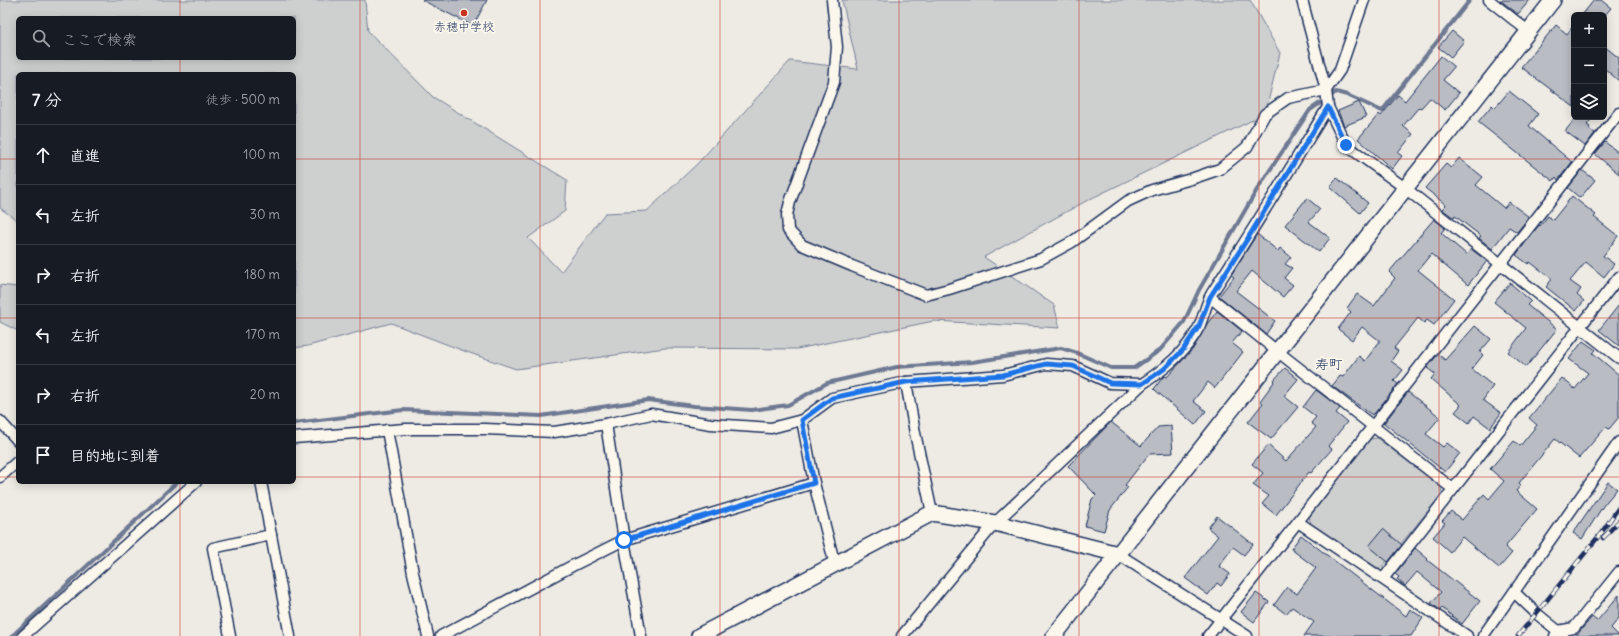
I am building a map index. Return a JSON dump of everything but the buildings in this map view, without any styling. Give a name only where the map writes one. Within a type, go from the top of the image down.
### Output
[{"type":"street","points":[[832,0],[837,47],[834,82],[790,202],[787,215],[788,230],[802,244],[852,266],[926,295],[1040,260],[1072,242],[1128,201],[1152,190],[1220,169],[1247,147],[1265,114],[1288,98],[1326,90],[1340,70],[1364,0]]},
{"type":"street","points":[[1302,0],[1326,90],[1328,107],[1346,145],[1406,188],[1619,358]]},
{"type":"street","points":[[1489,0],[1528,31]]},
{"type":"street","points":[[1054,636],[1553,0]]},
{"type":"street","points":[[902,636],[995,523],[1142,384],[1164,369],[1183,350],[1199,326],[1210,297],[1328,107]]},
{"type":"street","points":[[1208,636],[1619,113]]},
{"type":"street","points":[[1383,579],[1619,277]]},
{"type":"street","points":[[1210,297],[1277,352],[1453,489]]},
{"type":"street","points":[[296,438],[387,430],[486,429],[554,432],[606,424],[652,414],[711,424],[771,428],[802,420],[832,398],[906,382],[1003,375],[1046,364],[1073,366],[1110,383],[1142,384]]},
{"type":"street","points":[[906,382],[932,513]]},
{"type":"street","points":[[802,420],[814,483],[835,565]]},
{"type":"street","points":[[0,421],[16,439]]},
{"type":"street","points":[[606,424],[641,636]]},
{"type":"street","points":[[387,430],[413,572],[428,636]]},
{"type":"street","points":[[1483,636],[1619,442]]},
{"type":"street","points":[[0,477],[16,462]]},
{"type":"street","points":[[442,636],[572,566],[624,540],[814,483]]},
{"type":"street","points":[[23,636],[194,484]]},
{"type":"street","points":[[261,484],[290,636]]},
{"type":"street","points":[[699,636],[932,513],[995,523],[1118,554],[1247,636]]},
{"type":"street","points":[[1298,522],[1467,636]]},
{"type":"street","points":[[230,636],[213,548],[271,534]]},
{"type":"street","points":[[1514,592],[1559,634],[1574,628],[1619,572]]},
{"type":"shaded area","points":[[0,0],[365,0],[368,31],[433,97],[567,180],[565,211],[528,238],[561,272],[605,213],[647,211],[698,163],[790,61],[858,69],[842,0],[1250,0],[1280,53],[1265,114],[1086,201],[984,257],[1054,305],[1060,328],[934,321],[797,349],[665,348],[516,369],[391,323],[308,346],[296,348],[296,72],[16,72],[16,220],[0,208]]},
{"type":"shaded area","points":[[0,285],[16,287],[16,330],[0,322]]},
{"type":"shaded area","points":[[1377,438],[1441,487],[1442,494],[1381,568],[1376,567],[1311,524],[1309,517],[1369,439]]},
{"type":"waterway","points":[[296,423],[403,410],[541,416],[648,400],[694,406],[752,410],[788,405],[827,383],[897,367],[972,362],[1061,348],[1077,353],[1111,368],[1134,368],[1160,350],[1184,322],[1199,290],[1258,188],[1310,110],[1336,92],[1347,95],[1382,111],[1470,0]]},
{"type":"waterway","points":[[12,636],[175,484]]},
{"type":"railway","points":[[1518,636],[1602,532],[1619,507]]},
{"type":"railway","points":[[1603,538],[1619,521]]},
{"type":"place","name":"赤穂中学校","points":[[464,13]]},
{"type":"district","name":"寿町","points":[[1329,364]]},
{"type":"route","points":[[624,540],[814,483],[802,420],[832,398],[906,382],[1003,375],[1046,364],[1073,366],[1096,378],[1110,383],[1142,384],[1164,369],[1183,350],[1199,326],[1210,297],[1328,107],[1346,145]]}]
